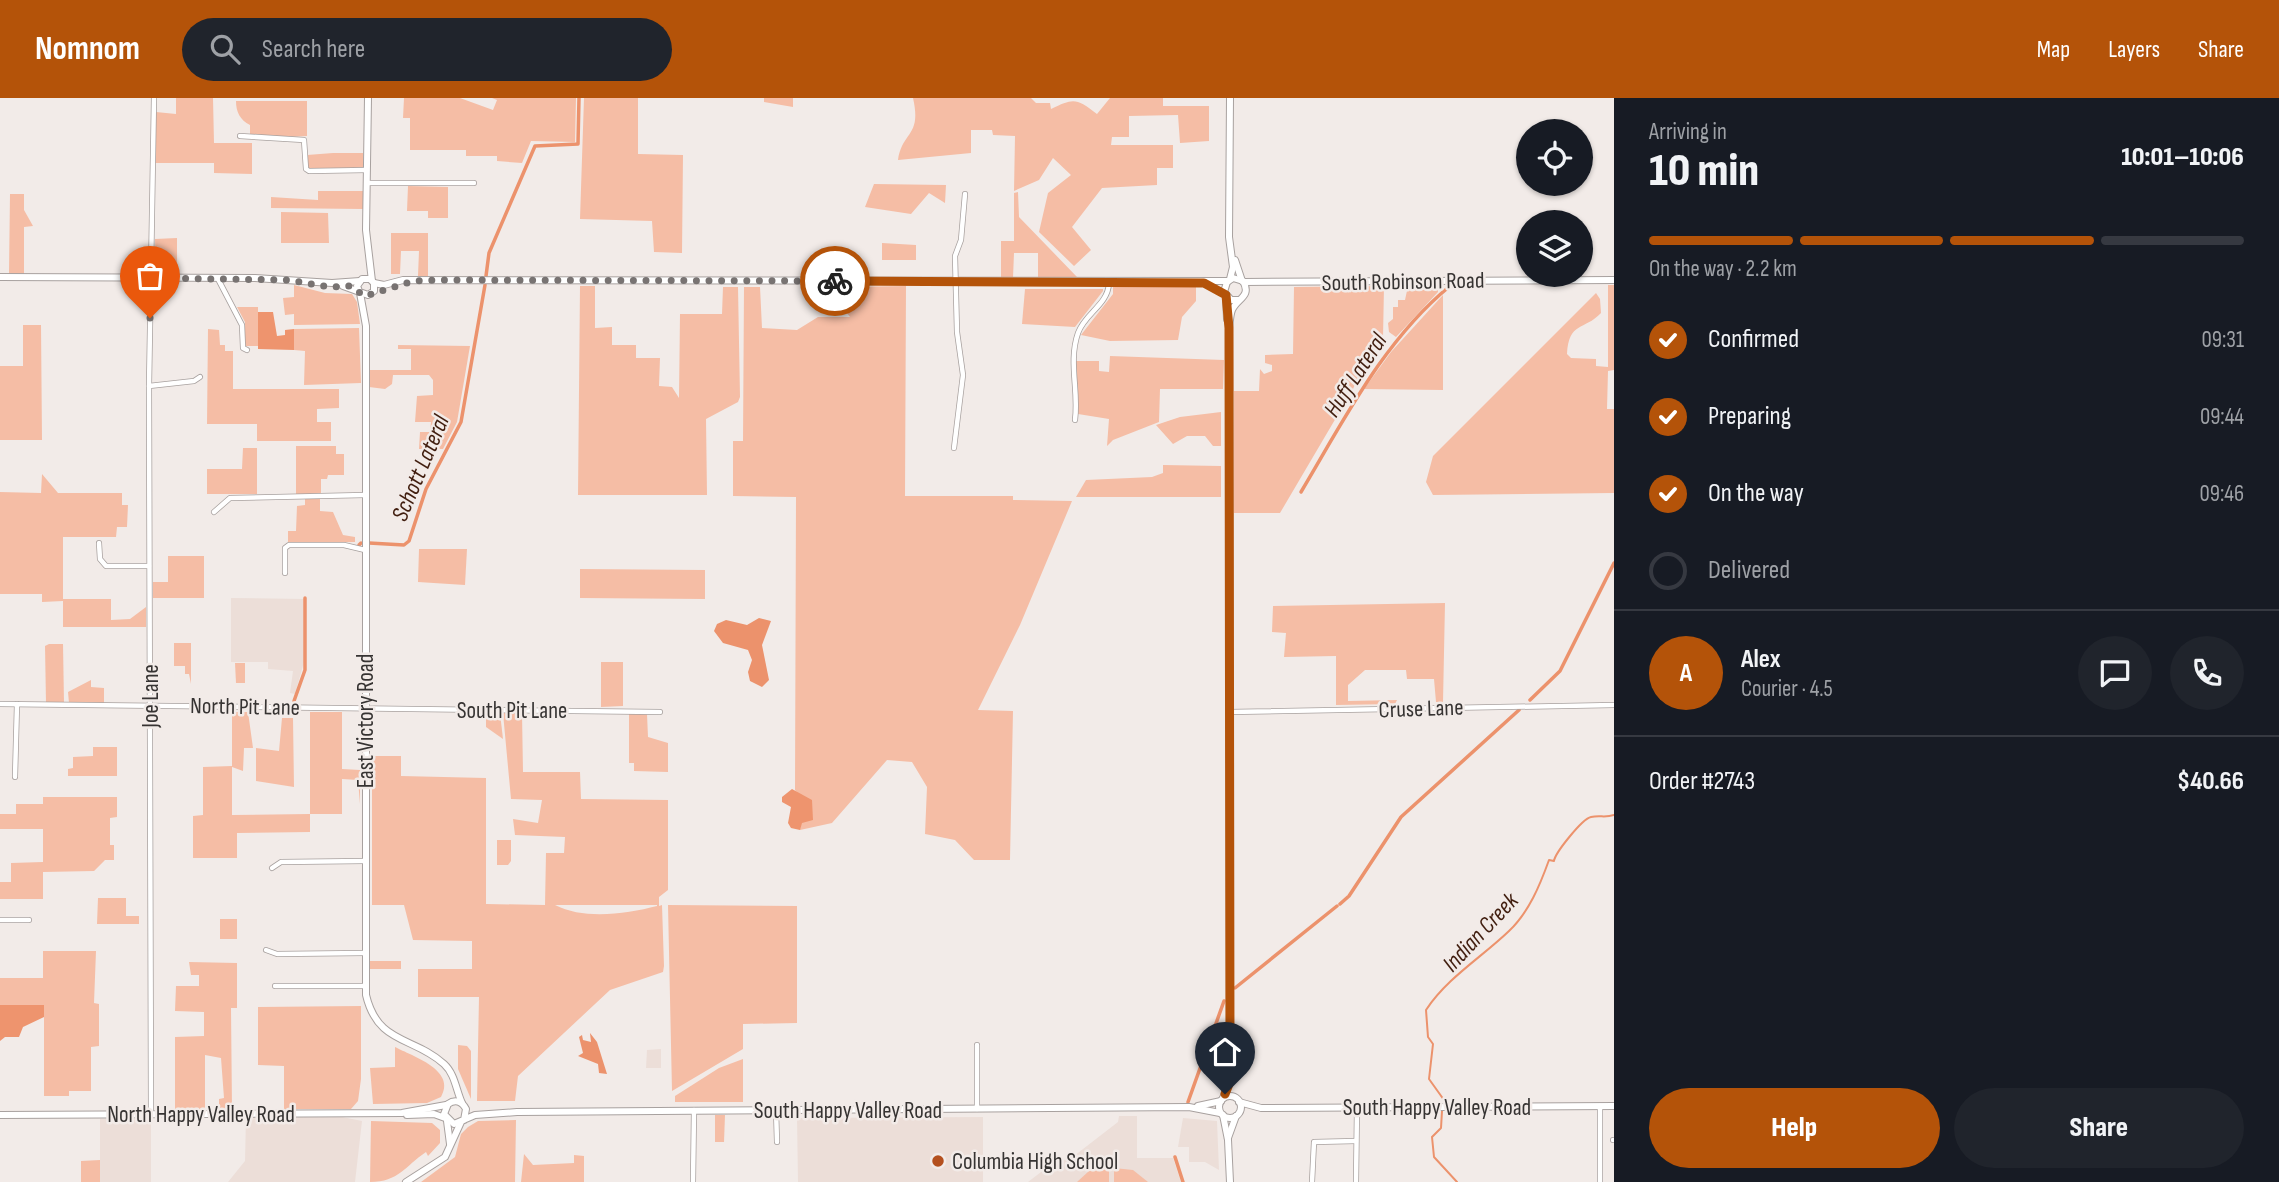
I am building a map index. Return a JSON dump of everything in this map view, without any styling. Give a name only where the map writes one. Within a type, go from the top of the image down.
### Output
[{"type":"main road","points":[[361,280],[366,270],[368,98]]},
{"type":"main road","points":[[1230,98],[1230,248],[1233,267],[1225,294],[1229,328],[1230,1053],[1229,1084],[1222,1099],[1230,1182]]},
{"type":"main road","points":[[366,235],[373,282]]},
{"type":"main road","points":[[1229,328],[1232,310],[1242,298],[1243,281],[1230,248]]},
{"type":"main road","points":[[0,277],[217,278],[316,283],[361,280],[1204,283],[1229,280]]},
{"type":"main road","name":"East Victory Road","points":[[361,280],[359,292],[366,326]]},
{"type":"main road","name":"South Robinson Road","points":[[1229,280],[1614,280]]},
{"type":"main road","points":[[316,283],[330,287],[349,286],[359,292],[371,294],[413,281]]},
{"type":"main road","name":"East Victory Road","points":[[373,282],[366,326],[365,986],[371,1012],[381,1027],[394,1038],[436,1058],[451,1074]]},
{"type":"main road","name":"South Robinson Road","points":[[1242,298],[1275,282]]},
{"type":"main road","points":[[1204,283],[1231,300],[1242,298]]},
{"type":"main road","points":[[1228,1140],[1241,1107],[1230,1053]]},
{"type":"main road","points":[[450,1146],[446,1119],[448,1104],[453,1094],[451,1074]]},
{"type":"main road","points":[[405,1182],[439,1162],[462,1121],[463,1104],[451,1074]]},
{"type":"main road","points":[[1222,1099],[1232,1096],[1238,1100]]},
{"type":"main road","name":"South Happy Valley Road","points":[[1189,1108],[1222,1099]]},
{"type":"main road","name":"South Happy Valley Road","points":[[1238,1100],[1261,1108]]},
{"type":"main road","name":"North Happy Valley Road","points":[[402,1113],[448,1104],[463,1104]]},
{"type":"main road","points":[[463,1104],[475,1111],[507,1112]]},
{"type":"main road","name":"South Happy Valley Road","points":[[1236,1116],[1261,1108],[1614,1106]]},
{"type":"main road","name":"South Happy Valley Road","points":[[507,1112],[1189,1108],[1222,1114]]},
{"type":"main road","points":[[462,1121],[507,1112]]},
{"type":"main road","name":"North Happy Valley Road","points":[[0,1115],[402,1113],[462,1121]]},
{"type":"main road","points":[[1222,1114],[1236,1116]]},
{"type":"street","name":"Joe Lane","points":[[151,1114],[149,386],[154,98]]},
{"type":"street","points":[[240,136],[304,140],[306,169],[309,171],[367,170]]},
{"type":"street","points":[[367,183],[474,183]]},
{"type":"street","points":[[954,448],[963,375],[957,332],[955,256],[961,240],[965,194]]},
{"type":"street","points":[[217,278],[242,325],[243,348],[247,350]]},
{"type":"street","points":[[1075,420],[1077,398],[1073,367],[1077,335],[1106,297],[1109,283]]},
{"type":"street","points":[[149,386],[194,382],[200,377]]},
{"type":"street","points":[[214,512],[230,498],[365,495]]},
{"type":"street","points":[[99,543],[100,559],[106,566],[149,566]]},
{"type":"street","points":[[285,573],[285,548],[289,545],[344,545],[365,550]]},
{"type":"street","name":"North Pit Lane","points":[[0,704],[365,708]]},
{"type":"street","points":[[15,777],[18,704]]},
{"type":"street","name":"Cruse Lane","points":[[1229,712],[1614,705]]},
{"type":"street","name":"South Pit Lane","points":[[365,708],[660,712]]},
{"type":"street","points":[[272,868],[281,862],[365,862]]},
{"type":"street","points":[[0,920],[29,920]]},
{"type":"street","points":[[266,950],[277,954],[365,953]]},
{"type":"street","points":[[275,986],[365,986]]},
{"type":"street","points":[[977,1045],[977,1109]]},
{"type":"street","points":[[1600,1106],[1600,1182]]},
{"type":"street","points":[[1356,1182],[1357,1107]]},
{"type":"street","points":[[693,1182],[694,1110]]},
{"type":"street","points":[[776,1110],[777,1142]]},
{"type":"street","points":[[1312,1182],[1314,1142],[1356,1141]]},
{"type":"shaded area","points":[[176,98],[213,98],[214,143],[252,143],[252,174],[214,173],[214,163],[155,163],[156,112],[176,114]]},
{"type":"shaded area","points":[[404,98],[460,98],[493,110],[497,100],[492,98],[576,98],[575,142],[531,141],[522,163],[497,161],[497,156],[466,156],[466,150],[410,150],[410,118],[403,118]]},
{"type":"shaded area","points":[[584,98],[638,98],[638,154],[683,155],[682,253],[654,252],[652,221],[580,219]]},
{"type":"shaded area","points":[[764,98],[793,98],[793,107],[764,102]]},
{"type":"shaded area","points":[[913,98],[1031,98],[1036,103],[1050,103],[1051,109],[1075,101],[1097,114],[1110,98],[1163,98],[1163,106],[1209,106],[1209,141],[1180,143],[1178,115],[1129,116],[1129,137],[1112,137],[1111,145],[1173,145],[1173,168],[1157,168],[1157,185],[1102,188],[1072,227],[1091,250],[1074,266],[1039,232],[1048,193],[1071,175],[1053,158],[1039,180],[1014,191],[1015,136],[993,135],[992,130],[971,130],[971,153],[898,160],[915,120]]},
{"type":"shaded area","points":[[236,101],[307,101],[307,136],[250,139],[250,125],[239,115]]},
{"type":"shaded area","points":[[363,153],[363,170],[307,170],[307,155]]},
{"type":"shaded area","points":[[874,184],[946,185],[945,203],[929,193],[911,214],[865,207]]},
{"type":"shaded area","points":[[408,186],[448,187],[448,218],[428,218],[428,211],[407,211]]},
{"type":"shaded area","points":[[318,191],[363,191],[363,209],[271,208],[271,197],[318,200]]},
{"type":"shaded area","points":[[1018,192],[1019,217],[1078,278],[1038,278],[1038,253],[1014,253],[1013,278],[1001,278],[1001,241],[1014,241],[1014,193]]},
{"type":"shaded area","points":[[10,194],[24,194],[24,210],[33,226],[24,227],[24,274],[9,274]]},
{"type":"shaded area","points":[[281,212],[328,213],[329,243],[281,243]]},
{"type":"shaded area","points":[[391,233],[428,233],[428,276],[418,276],[419,251],[401,251],[400,274],[391,274]]},
{"type":"shaded area","points":[[177,238],[177,273],[156,273],[155,239]]},
{"type":"shaded area","points":[[882,243],[916,245],[916,260],[882,260]]},
{"type":"shaded area","points":[[294,285],[325,293],[352,294],[357,302],[360,324],[294,325],[294,314],[285,315],[283,298],[294,297]]},
{"type":"shaded area","points":[[1608,285],[1614,285],[1614,370],[1608,371],[1607,409],[1614,409],[1614,493],[1433,495],[1426,482],[1433,456],[1596,293],[1600,299],[1601,313],[1574,331],[1567,354],[1571,358],[1596,359],[1596,366],[1608,367]]},
{"type":"shaded area","points":[[580,286],[595,286],[595,328],[612,327],[612,345],[636,345],[636,358],[660,358],[659,386],[672,387],[679,398],[680,314],[722,314],[723,287],[738,287],[740,397],[738,402],[706,419],[707,495],[578,495]]},
{"type":"shaded area","points":[[906,286],[905,496],[1013,496],[1013,500],[1072,501],[1020,625],[978,710],[1013,711],[1010,860],[974,860],[955,840],[925,834],[927,787],[912,762],[887,760],[832,823],[800,830],[801,797],[795,790],[796,497],[733,496],[733,441],[743,441],[744,287],[760,287],[762,328],[797,330],[818,317],[850,317],[840,304],[840,287]]},
{"type":"shaded area","points":[[1384,286],[1383,338],[1368,354],[1353,389],[1280,513],[1234,513],[1234,391],[1259,391],[1260,369],[1264,374],[1272,371],[1272,365],[1265,363],[1265,355],[1293,354],[1294,287]]},
{"type":"shaded area","points":[[1408,286],[1438,286],[1438,292],[1396,337],[1389,332],[1388,323],[1393,319],[1393,307],[1398,307],[1398,300],[1405,300]]},
{"type":"shaded area","points":[[1113,287],[1196,287],[1196,301],[1182,317],[1178,340],[1110,341],[1081,335],[1113,294]]},
{"type":"shaded area","points":[[1025,289],[1103,291],[1075,327],[1022,324]]},
{"type":"shaded area","points":[[1443,295],[1443,390],[1364,389],[1391,352]]},
{"type":"shaded area","points":[[237,307],[258,307],[258,346],[245,346],[245,322]]},
{"type":"shaded area","points":[[258,312],[273,312],[277,336],[285,335],[285,330],[294,329],[294,350],[258,349]]},
{"type":"shaded area","points":[[23,325],[41,325],[42,440],[0,440],[0,366],[23,366]]},
{"type":"shaded area","points":[[359,328],[361,383],[304,385],[305,351],[294,350],[294,329]]},
{"type":"shaded area","points":[[208,329],[219,330],[220,345],[225,345],[225,351],[233,351],[233,389],[339,389],[339,408],[317,409],[317,422],[331,422],[331,441],[257,441],[257,424],[207,424]]},
{"type":"shaded area","points":[[398,345],[470,346],[457,422],[443,449],[419,449],[420,432],[430,432],[431,422],[415,422],[417,396],[433,395],[433,380],[429,375],[393,375],[392,384],[385,389],[369,387],[369,370],[411,370],[411,349],[398,349]]},
{"type":"shaded area","points":[[1110,356],[1224,360],[1223,389],[1160,389],[1159,422],[1113,440],[1107,446],[1109,419],[1078,414],[1075,361],[1099,361],[1099,371],[1109,372]]},
{"type":"shaded area","points":[[1221,412],[1221,446],[1213,446],[1205,436],[1187,436],[1173,444],[1156,425],[1180,417]]},
{"type":"shaded area","points":[[296,446],[336,446],[336,454],[344,454],[344,475],[328,475],[327,479],[321,479],[321,494],[296,494]]},
{"type":"shaded area","points":[[243,448],[257,448],[257,494],[207,494],[207,469],[242,469]]},
{"type":"shaded area","points":[[1163,465],[1221,466],[1221,497],[1076,497],[1086,480],[1152,477],[1163,473]]},
{"type":"shaded area","points":[[42,474],[58,493],[122,493],[122,505],[128,505],[127,527],[117,527],[116,537],[63,537],[63,599],[111,599],[111,620],[130,619],[146,607],[146,627],[63,627],[63,601],[42,602],[42,594],[0,594],[0,492],[41,493]]},
{"type":"shaded area","points":[[305,499],[320,499],[320,511],[333,512],[343,535],[355,537],[355,542],[288,542],[288,531],[296,531],[297,506],[305,505]]},
{"type":"shaded area","points":[[419,549],[467,549],[465,585],[418,582]]},
{"type":"shaded area","points":[[168,556],[204,556],[204,598],[153,598],[153,582],[168,582]]},
{"type":"shaded area","points":[[580,569],[705,570],[705,599],[580,598]]},
{"type":"shaded area","points":[[231,598],[305,599],[304,662],[295,694],[290,693],[293,671],[268,669],[268,662],[231,662]]},
{"type":"shaded area","points":[[1445,603],[1443,702],[1436,702],[1434,679],[1407,679],[1406,670],[1365,670],[1348,685],[1348,701],[1397,700],[1395,704],[1336,705],[1336,656],[1284,657],[1286,633],[1272,632],[1273,606]]},
{"type":"shaded area","points":[[759,618],[771,621],[762,645],[769,680],[762,687],[750,681],[748,672],[752,660],[748,650],[723,643],[714,631],[717,624],[726,620],[747,625]]},
{"type":"shaded area","points":[[174,643],[191,643],[191,684],[189,674],[185,674],[185,666],[174,666]]},
{"type":"shaded area","points":[[63,644],[64,703],[46,703],[45,646]]},
{"type":"shaded area","points":[[601,662],[623,662],[623,706],[601,707]]},
{"type":"shaded area","points":[[235,663],[245,663],[245,683],[236,683]]},
{"type":"shaded area","points":[[91,680],[91,687],[104,688],[104,703],[69,703],[68,692]]},
{"type":"shaded area","points":[[232,712],[248,712],[253,748],[244,748],[243,771],[232,767],[232,815],[310,814],[310,832],[237,833],[237,858],[193,858],[193,816],[203,815],[203,767],[232,766]]},
{"type":"shaded area","points":[[310,712],[342,712],[342,769],[360,770],[360,804],[358,780],[342,779],[342,814],[310,814]]},
{"type":"shaded area","points":[[486,712],[500,713],[503,739],[486,727]]},
{"type":"shaded area","points":[[503,713],[522,713],[523,772],[580,772],[581,799],[668,800],[668,890],[659,897],[659,906],[662,905],[664,966],[663,972],[610,990],[518,1076],[515,1101],[477,1101],[479,997],[418,997],[418,969],[472,969],[472,941],[413,940],[404,905],[372,905],[372,756],[401,756],[401,776],[486,778],[486,904],[545,905],[546,853],[564,853],[565,837],[515,835],[513,819],[538,823],[542,800],[511,799]],"holes":[[[555,905],[657,905],[605,914],[579,913]]]},
{"type":"shaded area","points":[[629,714],[647,714],[648,737],[668,743],[668,772],[634,771],[634,763],[629,763]]},
{"type":"shaded area","points":[[282,718],[293,718],[294,787],[256,781],[256,748],[279,751]]},
{"type":"shaded area","points":[[93,747],[117,747],[117,776],[68,776],[68,769],[73,768],[73,757],[93,756]]},
{"type":"shaded area","points":[[792,789],[812,800],[813,820],[802,823],[800,830],[791,828],[788,823],[791,807],[782,802],[782,797]]},
{"type":"shaded area","points":[[43,797],[117,797],[117,817],[110,818],[110,845],[114,845],[114,860],[105,860],[94,871],[43,872],[43,899],[0,899],[0,882],[11,882],[11,863],[43,862],[43,829],[0,829],[0,814],[16,814],[16,804],[43,804]]},
{"type":"shaded area","points":[[497,840],[511,840],[511,861],[508,865],[497,865]]},
{"type":"shaded area","points":[[98,898],[126,898],[126,916],[139,916],[139,924],[97,924]]},
{"type":"shaded area","points":[[668,905],[797,906],[797,1023],[743,1024],[743,1049],[672,1091]]},
{"type":"shaded area","points":[[220,919],[237,919],[237,939],[220,939]]},
{"type":"shaded area","points":[[43,951],[96,951],[94,1003],[99,1004],[99,1046],[91,1047],[91,1091],[69,1091],[69,1096],[44,1096],[44,1005],[0,1005],[0,978],[43,978]]},
{"type":"shaded area","points":[[369,961],[401,961],[401,969],[369,969]]},
{"type":"shaded area","points":[[189,962],[237,963],[237,1008],[231,1008],[232,1110],[219,1110],[219,1099],[224,1098],[221,1058],[205,1055],[205,1110],[175,1110],[175,1037],[204,1036],[204,1012],[175,1011],[176,986],[199,986],[199,975],[191,975]]},
{"type":"shaded area","points":[[0,1005],[44,1005],[44,1017],[23,1027],[19,1037],[5,1037],[0,1041]]},
{"type":"shaded area","points":[[361,1006],[361,1079],[358,1101],[351,1109],[284,1109],[284,1066],[258,1065],[258,1007]]},
{"type":"shaded area","points":[[590,1033],[597,1042],[607,1074],[599,1073],[598,1064],[578,1056],[583,1053],[579,1037],[582,1035],[583,1040],[591,1042]]},
{"type":"shaded area","points":[[458,1045],[467,1046],[471,1051],[471,1099],[458,1069]]},
{"type":"shaded area","points":[[395,1047],[438,1072],[444,1087],[441,1097],[427,1103],[373,1104],[370,1068],[395,1067]]},
{"type":"shaded area","points":[[661,1049],[661,1068],[646,1068],[647,1050]]},
{"type":"shaded area","points":[[743,1059],[743,1102],[675,1102],[675,1096],[719,1068]]},
{"type":"shaded area","points":[[715,1115],[725,1115],[724,1142],[715,1142]]},
{"type":"shaded area","points":[[1119,1116],[1137,1116],[1137,1158],[1173,1158],[1181,1182],[1028,1182],[1049,1166],[1074,1156],[1118,1122]]},
{"type":"shaded area","points":[[246,1117],[342,1117],[362,1121],[355,1182],[228,1182],[245,1161]]},
{"type":"shaded area","points":[[983,1117],[983,1182],[798,1182],[797,1118]]},
{"type":"shaded area","points":[[1183,1118],[1217,1121],[1219,1170],[1205,1162],[1189,1162],[1189,1147],[1178,1147]]},
{"type":"shaded area","points":[[100,1119],[151,1119],[151,1182],[100,1182]]},
{"type":"shaded area","points":[[516,1120],[515,1182],[421,1182],[455,1157],[461,1134],[468,1127],[478,1121]]},
{"type":"shaded area","points":[[371,1121],[432,1123],[440,1130],[440,1143],[428,1156],[426,1152],[395,1176],[370,1182]]},
{"type":"shaded area","points":[[524,1154],[533,1165],[574,1163],[574,1155],[584,1156],[584,1182],[521,1182]]},
{"type":"shaded area","points":[[100,1160],[100,1182],[81,1182],[81,1161]]},
{"type":"shaded area","points":[[1109,1167],[1109,1182],[1077,1182],[1089,1171]]},
{"type":"shaded area","points":[[1114,1168],[1133,1170],[1148,1182],[1114,1182]]},
{"type":"waterway","name":"Schott Lateral","points":[[486,276],[489,253],[535,146],[578,144],[579,98]]},
{"type":"waterway","name":"Schott Lateral","points":[[369,543],[404,545],[409,541],[426,489],[461,422],[485,285]]},
{"type":"waterway","name":"Huff Lateral","points":[[1301,492],[1385,356],[1426,307],[1450,286]]},
{"type":"waterway","points":[[1530,700],[1560,671],[1614,563]]},
{"type":"waterway","name":"Schott Lateral","points":[[294,701],[305,670],[305,598]]},
{"type":"waterway","points":[[1340,904],[1349,896],[1401,817],[1519,710]]},
{"type":"waterway","name":"Indian Creek","points":[[1444,1100],[1429,1079],[1433,1044],[1428,1037],[1426,1010],[1454,978],[1516,924],[1533,898],[1549,860],[1554,861],[1576,830],[1591,817],[1614,815]]},
{"type":"waterway","points":[[1235,988],[1337,906]]},
{"type":"waterway","points":[[1188,1102],[1224,1001]]},
{"type":"waterway","name":"Indian Creek","points":[[1442,1111],[1441,1128],[1432,1137],[1434,1157],[1457,1182]]},
{"type":"waterway","points":[[1175,1157],[1183,1182]]},
{"type":"way so far","points":[[150,318],[150,278],[288,280],[330,287],[349,286],[365,296],[413,281],[438,280],[835,281]]},
{"type":"place","name":"Columbia High School","points":[[938,1161]]},
{"type":"route","points":[[835,281],[1204,283],[1215,286],[1226,295],[1229,328],[1230,1053],[1229,1084],[1225,1094]]}]
